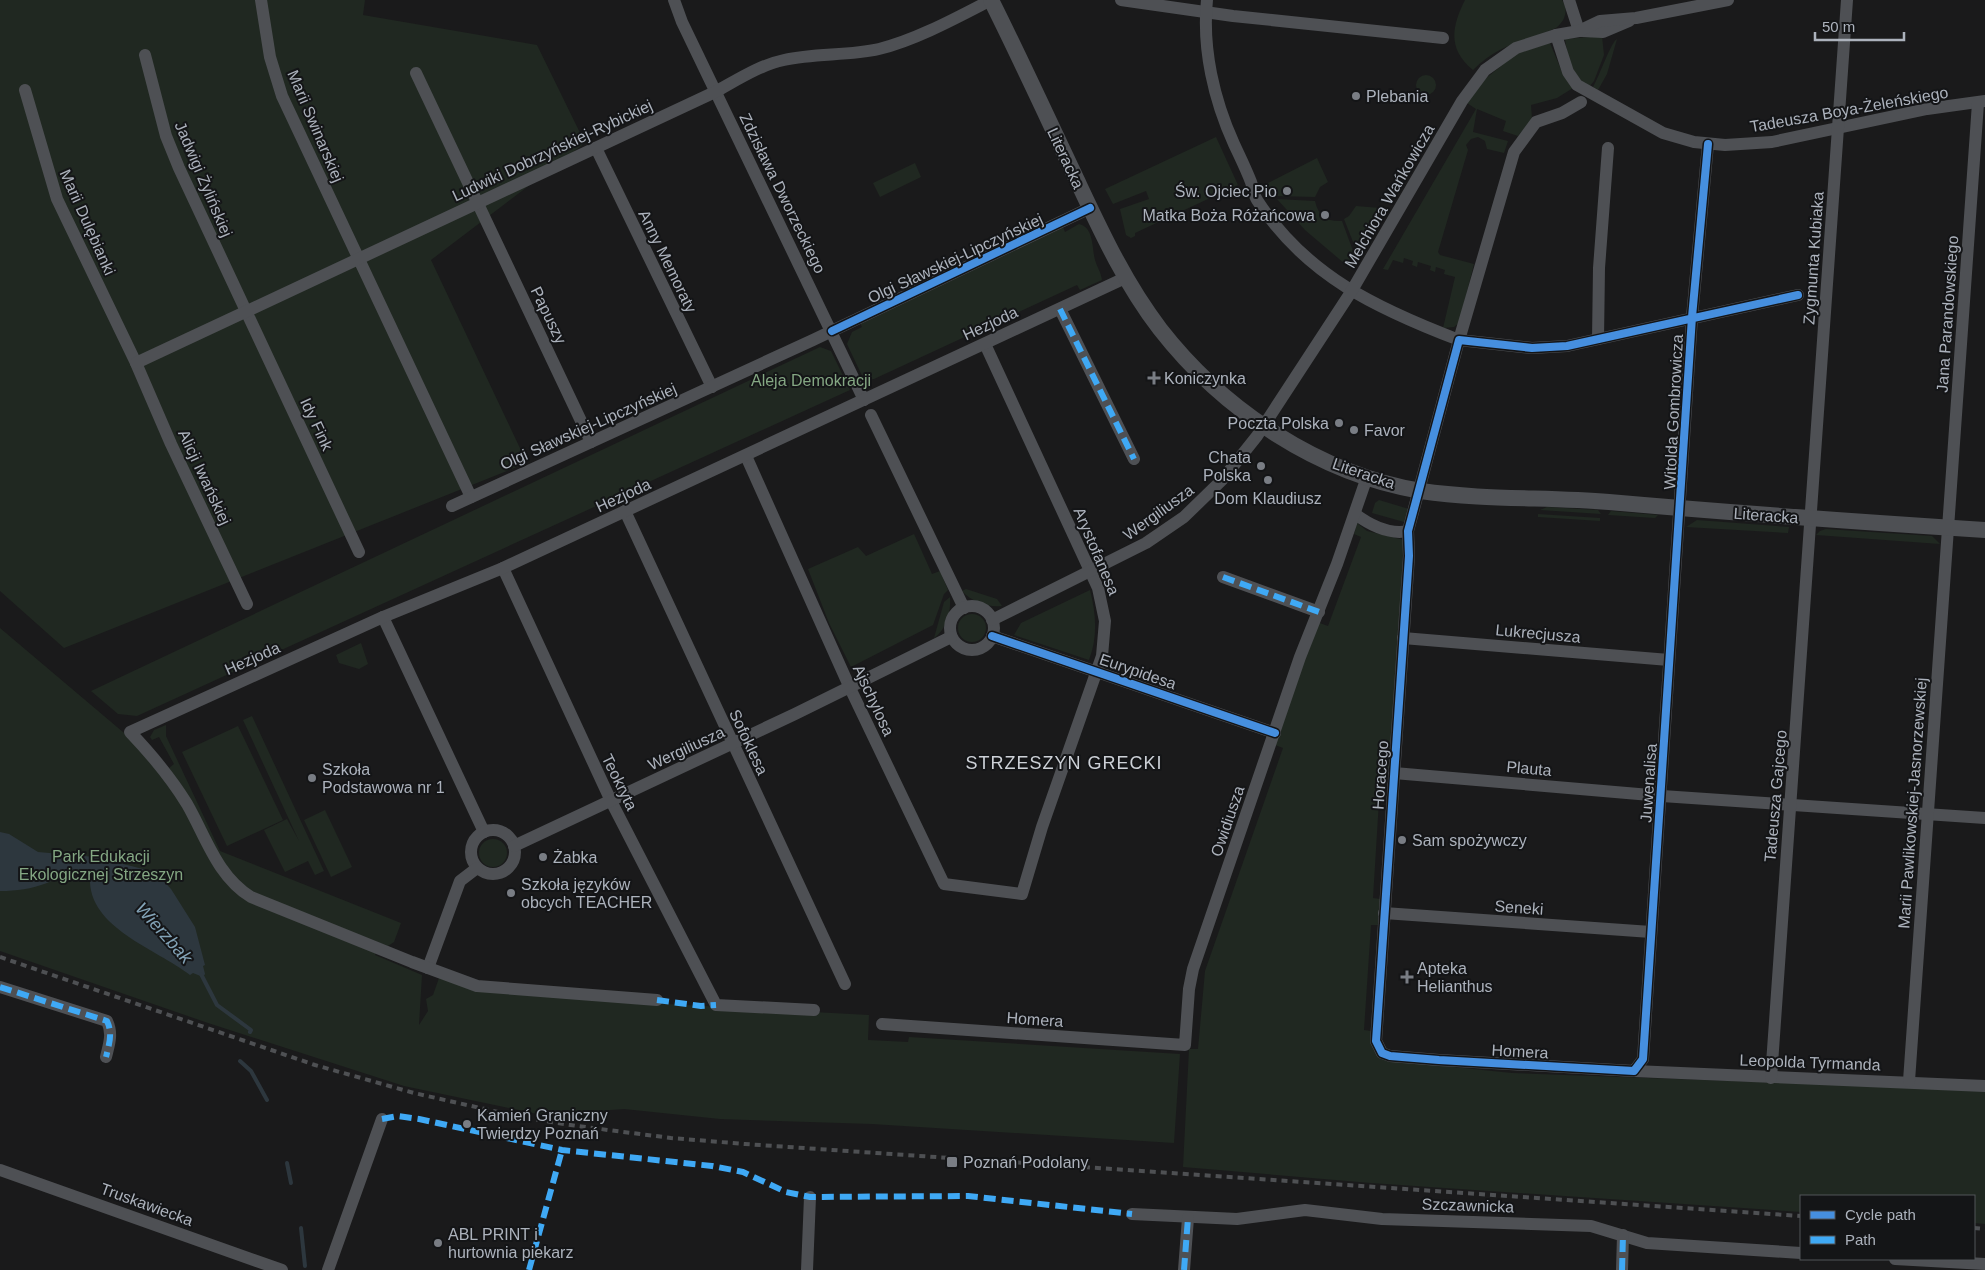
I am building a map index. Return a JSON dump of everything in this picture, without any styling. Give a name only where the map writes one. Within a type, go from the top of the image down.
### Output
[{"type":"street","name":"Marii Swinarskiej","points":[[261,0],[270,57],[282,96],[471,497]]},
{"type":"street","name":"Zdzisława Dworzeckiego","points":[[674,0],[682,22],[864,400]]},
{"type":"street","name":"Ludwiki Dobrzyńskiej-Rybickiej","points":[[136,363],[476,202],[716,92],[760,68],[783,60],[881,48],[991,0]]},
{"type":"street","name":"Literacka","points":[[991,0],[1125,278],[1152,319],[1185,358],[1220,392],[1264,426],[1313,454],[1367,476],[1420,490],[1985,530]]},
{"type":"street","points":[[1121,0],[1207,5],[1233,16],[1442,38]]},
{"type":"street","points":[[1569,0],[1579,30]]},
{"type":"street","name":"Melchiora Wańkowicza","points":[[1264,426],[1351,292],[1474,83],[1503,55],[1516,48],[1556,35],[1579,30],[1603,32],[1636,18],[1728,0]]},
{"type":"street","name":"Zygmunta Kubiaka","points":[[1811,518],[1847,0]]},
{"type":"street","name":"Witolda Gombrowicza","points":[[1207,5],[1206,34],[1213,84],[1221,113],[1256,198],[1293,244],[1323,272],[1351,292],[1404,318],[1459,340],[1532,348],[1567,346],[1798,295]]},
{"type":"street","name":"Tadeusza Boya-Żeleńskiego","points":[[1556,35],[1568,72],[1577,85],[1663,133],[1708,144],[1725,145],[1772,142],[1927,109],[1982,102]]},
{"type":"street","name":"Jadwigi Żylińskiej","points":[[145,55],[154,93],[173,152],[198,211],[246,310]]},
{"type":"street","name":"Papuszy","points":[[416,73],[591,442]]},
{"type":"street","name":"Marii Dulębianki","points":[[25,90],[57,199],[136,363]]},
{"type":"street","points":[[1420,490],[1459,340],[1514,152],[1536,122],[1562,113],[1581,102]]},
{"type":"street","name":"Jana Parandowskiego","points":[[1950,528],[1982,102]]},
{"type":"street","name":"Witolda Gombrowicza","points":[[1681,509],[1692,317],[1708,144]]},
{"type":"street","name":"Anny Memoraty","points":[[596,148],[712,387]]},
{"type":"street","points":[[1598,339],[1599,268],[1608,148]]},
{"type":"street","name":"Olgi Sławskiej-Lipczyńskiej","points":[[452,506],[832,331],[1090,208]]},
{"type":"street","name":"Hezjoda","points":[[428,968],[251,897],[237,889],[217,861],[186,802],[147,750],[130,732],[382,617],[503,568],[1125,278]]},
{"type":"street","points":[[1060,309],[1134,458]]},
{"type":"street","name":"Idy Fink","points":[[246,310],[359,552]]},
{"type":"street","name":"Arystofanesa","points":[[985,344],[1098,588],[1105,621],[1105,636],[1098,672],[1042,826],[1022,894]]},
{"type":"street","name":"Alicji Iwańskiej","points":[[136,363],[247,604]]},
{"type":"street","points":[[871,416],[964,608]]},
{"type":"street","name":"Wergiliusza","points":[[992,620],[1128,554],[1184,517],[1227,475],[1264,426]]},
{"type":"street","name":"Ajschylosa","points":[[746,456],[850,688],[944,884],[1022,894]]},
{"type":"street","name":"Owidiusza","points":[[1185,1045],[1189,989],[1193,969],[1300,657],[1319,612],[1367,476]]},
{"type":"street","name":"Horacego","points":[[1390,1056],[1382,1053],[1376,1041],[1410,542],[1408,531],[1420,490]]},
{"type":"street","name":"Juwenalisa","points":[[1634,1071],[1643,1059],[1681,509]]},
{"type":"street","name":"Sofoklesa","points":[[625,511],[845,984]]},
{"type":"street","points":[[1355,514],[1369,524],[1399,533],[1408,531]]},
{"type":"street","name":"Tadeusza Gajcego","points":[[1772,1078],[1788,818],[1791,803],[1811,518]]},
{"type":"street","name":"Marii Pawlikowskiej-Jasnorzewskiej","points":[[1909,1081],[1926,814],[1950,528]]},
{"type":"street","name":"Teokryta","points":[[503,568],[611,801],[716,1006],[814,1010]]},
{"type":"street","points":[[1223,577],[1319,612]]},
{"type":"street","points":[[964,608],[981,608],[992,620],[992,636],[980,648],[972,650],[956,644],[951,637],[951,620],[956,612],[964,608]]},
{"type":"street","points":[[382,617],[484,832]]},
{"type":"street","name":"Eurypidesa","points":[[992,636],[1275,733]]},
{"type":"street","name":"Wergiliusza","points":[[514,846],[850,688],[951,637]]},
{"type":"street","name":"Lukrecjusza","points":[[1403,638],[1670,660]]},
{"type":"street","name":"Plauta","points":[[1394,773],[1662,796],[1791,803],[1985,818]]},
{"type":"street","points":[[498,831],[506,834],[514,846],[514,858],[506,870],[495,874],[485,873],[477,868],[472,860],[472,847],[476,839],[484,832],[498,831]]},
{"type":"street","points":[[477,868],[460,881],[428,968],[483,987],[657,1000]]},
{"type":"street","name":"Seneki","points":[[1384,914],[1651,932]]},
{"type":"street","points":[[0,987],[107,1021],[111,1030],[111,1039],[106,1057]]},
{"type":"street","name":"Homera","points":[[882,1024],[1185,1045]]},
{"type":"street","name":"Homera","points":[[1390,1056],[1634,1071]]},
{"type":"street","name":"Leopolda Tyrmanda","points":[[1634,1071],[1772,1078],[1909,1081],[1985,1086]]},
{"type":"street","points":[[328,1270],[382,1119]]},
{"type":"street","name":"Truskawiecka","points":[[0,1170],[282,1270]]},
{"type":"street","points":[[807,1270],[810,1196]]},
{"type":"street","name":"Szczawnicka","points":[[1132,1214],[1237,1220],[1305,1210],[1382,1219],[1591,1226],[1647,1243],[1800,1253]]},
{"type":"street","points":[[1184,1270],[1188,1218]]},
{"type":"street","points":[[1622,1270],[1623,1235]]},
{"type":"street","points":[[1912,1260],[1985,1264]]},
{"type":"green space","points":[[0,0],[365,0],[363,15],[537,45],[585,143],[431,260],[527,463],[64,648],[0,591]]},
{"type":"green space","points":[[1465,0],[1562,0],[1566,11],[1564,19],[1556,28],[1513,44],[1493,54],[1473,70],[1459,54],[1454,38],[1457,20]]},
{"type":"green space","points":[[1602,36],[1604,55],[1594,81],[1589,87],[1578,77],[1571,66],[1565,39]]},
{"type":"green space","points":[[1617,39],[1607,74],[1598,90],[1593,87]]},
{"type":"green space","points":[[1550,43],[1562,72],[1573,88],[1557,98],[1531,105],[1532,119],[1518,136],[1503,131],[1506,121],[1477,109],[1473,132],[1508,141],[1504,153],[1487,149],[1485,141],[1478,137],[1471,139],[1466,145],[1468,150],[1438,252],[1440,255],[1474,264],[1459,323],[1454,327],[1443,328],[1455,277],[1444,274],[1445,270],[1436,267],[1435,272],[1430,270],[1431,266],[1418,262],[1417,267],[1412,265],[1413,261],[1404,258],[1403,263],[1393,260],[1388,270],[1383,269],[1476,109],[1467,103],[1485,79],[1517,53]]},
{"type":"green space","points":[[1426,75],[1433,78],[1436,85],[1433,92],[1426,95],[1419,92],[1416,85],[1419,78]]},
{"type":"green space","points":[[1216,137],[1238,185],[1135,233],[1135,236],[1131,238],[1126,235],[1120,209],[1149,199],[1146,191],[1113,204],[1105,189]]},
{"type":"green space","points":[[1317,158],[1328,182],[1320,187],[1315,197],[1275,196],[1266,184]]},
{"type":"green space","points":[[915,163],[921,177],[880,197],[873,183]]},
{"type":"green space","points":[[1277,199],[1315,201],[1318,211],[1324,217],[1342,221],[1356,259],[1351,269],[1305,230]]},
{"type":"green space","points":[[1356,206],[1380,208],[1357,252],[1344,219],[1349,216]]},
{"type":"green space","name":"Aleja Demokracji","points":[[1079,224],[1084,226],[1090,234],[1095,260],[1102,280],[1080,290],[1077,285],[874,379],[864,380],[847,344],[852,332],[862,327],[860,323],[1063,227],[1065,232]]},
{"type":"green space","name":"Aleja Demokracji","points":[[820,347],[831,351],[850,390],[137,716],[118,714],[91,691]]},
{"type":"green space","points":[[1379,500],[1409,509],[1404,522],[1372,513],[1375,503]]},
{"type":"green space","points":[[1547,507],[1598,510],[1601,514],[1540,510]]},
{"type":"green space","points":[[1611,511],[1658,515],[1655,518],[1608,515]]},
{"type":"green space","points":[[1538,514],[1600,518],[1600,521],[1538,517]]},
{"type":"green space","points":[[1697,520],[1789,527],[1788,533],[1686,527]]},
{"type":"green space","points":[[1357,523],[1367,531],[1404,540],[1389,768],[1381,768],[1373,898],[1380,899],[1378,925],[1371,925],[1364,1030],[1371,1031],[1372,1044],[1377,1054],[1385,1060],[1512,1073],[1985,1090],[1985,1224],[1975,1223],[1975,1195],[1800,1195],[1800,1212],[1371,1183],[1183,1167],[1189,1049],[1198,1049],[1205,971],[1283,748],[1275,745],[1317,622],[1328,626],[1361,537],[1354,534]]},
{"type":"green space","points":[[1826,529],[1932,536],[1940,544],[1816,535]]},
{"type":"green space","points":[[914,534],[932,574],[940,571],[948,590],[944,594],[933,625],[851,667],[829,623],[808,569],[858,547],[866,556]]},
{"type":"green space","points":[[966,589],[997,599],[1002,606],[991,606],[975,601],[962,591]]},
{"type":"green space","points":[[1090,590],[1094,608],[1095,634],[1089,660],[1014,635],[1021,623]]},
{"type":"green space","points":[[950,597],[950,608],[945,625],[934,638],[944,602]]},
{"type":"green space","points":[[972,614],[982,618],[986,628],[982,638],[972,642],[962,638],[958,628],[962,618]]},
{"type":"green space","name":"Park Edukacji Ekologicznej Strzeszyn","points":[[0,628],[130,738],[173,790],[228,883],[377,950],[375,955],[422,975],[419,1025],[428,1011],[426,999],[433,995],[439,978],[611,1001],[869,1015],[868,1040],[908,1042],[909,1037],[1180,1054],[1174,1143],[872,1124],[720,1119],[624,1109],[542,1115],[404,1086],[208,1023],[0,951]]},
{"type":"green space","points":[[361,643],[368,664],[359,669],[339,663],[336,655]]},
{"type":"green space","points":[[252,716],[324,871],[315,875],[308,861],[285,872],[264,830],[287,819],[299,841],[243,720]]},
{"type":"green space","points":[[166,725],[166,736],[220,851],[401,923],[394,942],[388,946],[249,893],[233,880],[169,768],[174,764],[159,737],[152,740],[150,737],[154,730]]},
{"type":"green space","points":[[238,726],[283,820],[227,846],[182,752]]},
{"type":"green space","points":[[325,810],[352,867],[331,877],[304,820]]},
{"type":"green space","points":[[493,839],[503,843],[507,853],[503,863],[493,867],[483,863],[479,853],[483,843]]},
{"type":"water","points":[[0,832],[9,834],[38,852],[95,857],[143,869],[158,875],[171,889],[195,927],[205,965],[203,966],[205,974],[203,977],[193,973],[190,975],[127,936],[112,924],[100,911],[92,895],[90,878],[83,870],[66,871],[53,880],[35,887],[0,891]]},
{"type":"waterway","name":"Wierzbak","points":[[201,974],[217,1005],[251,1030],[250,1032]]},
{"type":"waterway","name":"Wierzbak","points":[[240,1061],[251,1071],[267,1100]]},
{"type":"waterway","name":"Wierzbak","points":[[287,1163],[291,1183]]},
{"type":"waterway","name":"Wierzbak","points":[[301,1228],[305,1266]]},
{"type":"railway","points":[[0,957],[315,1065],[414,1093],[520,1117],[577,1126],[671,1138],[745,1144],[1800,1216]]},
{"type":"railway","points":[[1975,1228],[1985,1229]]},
{"type":"marked path","points":[[1060,309],[1134,459]]},
{"type":"marked path","points":[[1223,577],[1319,612]]},
{"type":"marked path","points":[[0,987],[107,1021],[110,1035],[106,1057]]},
{"type":"marked path","points":[[657,1000],[701,1006],[716,1005]]},
{"type":"marked path","points":[[382,1119],[398,1116],[419,1119],[562,1150],[712,1166],[743,1172],[786,1192],[810,1197],[968,1196],[1132,1214]]},
{"type":"marked path","points":[[529,1270],[562,1150]]},
{"type":"marked path","points":[[1184,1270],[1188,1218]]},
{"type":"marked path","points":[[1622,1270],[1623,1235]]},
{"type":"cycle path","points":[[1708,144],[1692,317],[1643,1059],[1634,1071],[1439,1060],[1390,1056],[1382,1053],[1376,1041],[1409,556],[1408,531],[1459,340],[1532,348],[1567,346],[1798,295]]},
{"type":"cycle path","points":[[832,331],[1090,208]]},
{"type":"cycle path","points":[[992,636],[1275,733]]},
{"type":"place","name":"Plebania","points":[[1356,96]]},
{"type":"place","name":"Św. Ojciec Pio","points":[[1287,191]]},
{"type":"place","name":"Matka Boża Różańcowa","points":[[1325,215]]},
{"type":"place","name":"Koniczynka","points":[[1154,378]]},
{"type":"place","name":"Poczta Polska","points":[[1339,423]]},
{"type":"place","name":"Favor","points":[[1354,430]]},
{"type":"place","name":"Chata Polska","points":[[1261,466]]},
{"type":"place","name":"Dom Klaudiusz","points":[[1268,480]]},
{"type":"place","name":"Szkoła Podstawowa nr 1","points":[[312,778]]},
{"type":"place","name":"Sam spożywczy","points":[[1402,840]]},
{"type":"place","name":"Żabka","points":[[543,857]]},
{"type":"place","name":"Szkoła języków obcych TEACHER","points":[[511,893]]},
{"type":"place","name":"Apteka Helianthus","points":[[1407,977]]},
{"type":"place","name":"Kamień Graniczny Twierdzy Poznań","points":[[467,1124]]},
{"type":"place","name":"Poznań Podolany","points":[[952,1162]]},
{"type":"place","name":"ABL PRINT i hurtownia piekarz","points":[[438,1243]]},
{"type":"district","name":"STRZESZYN GRECKI","points":[[1064,763]]}]
